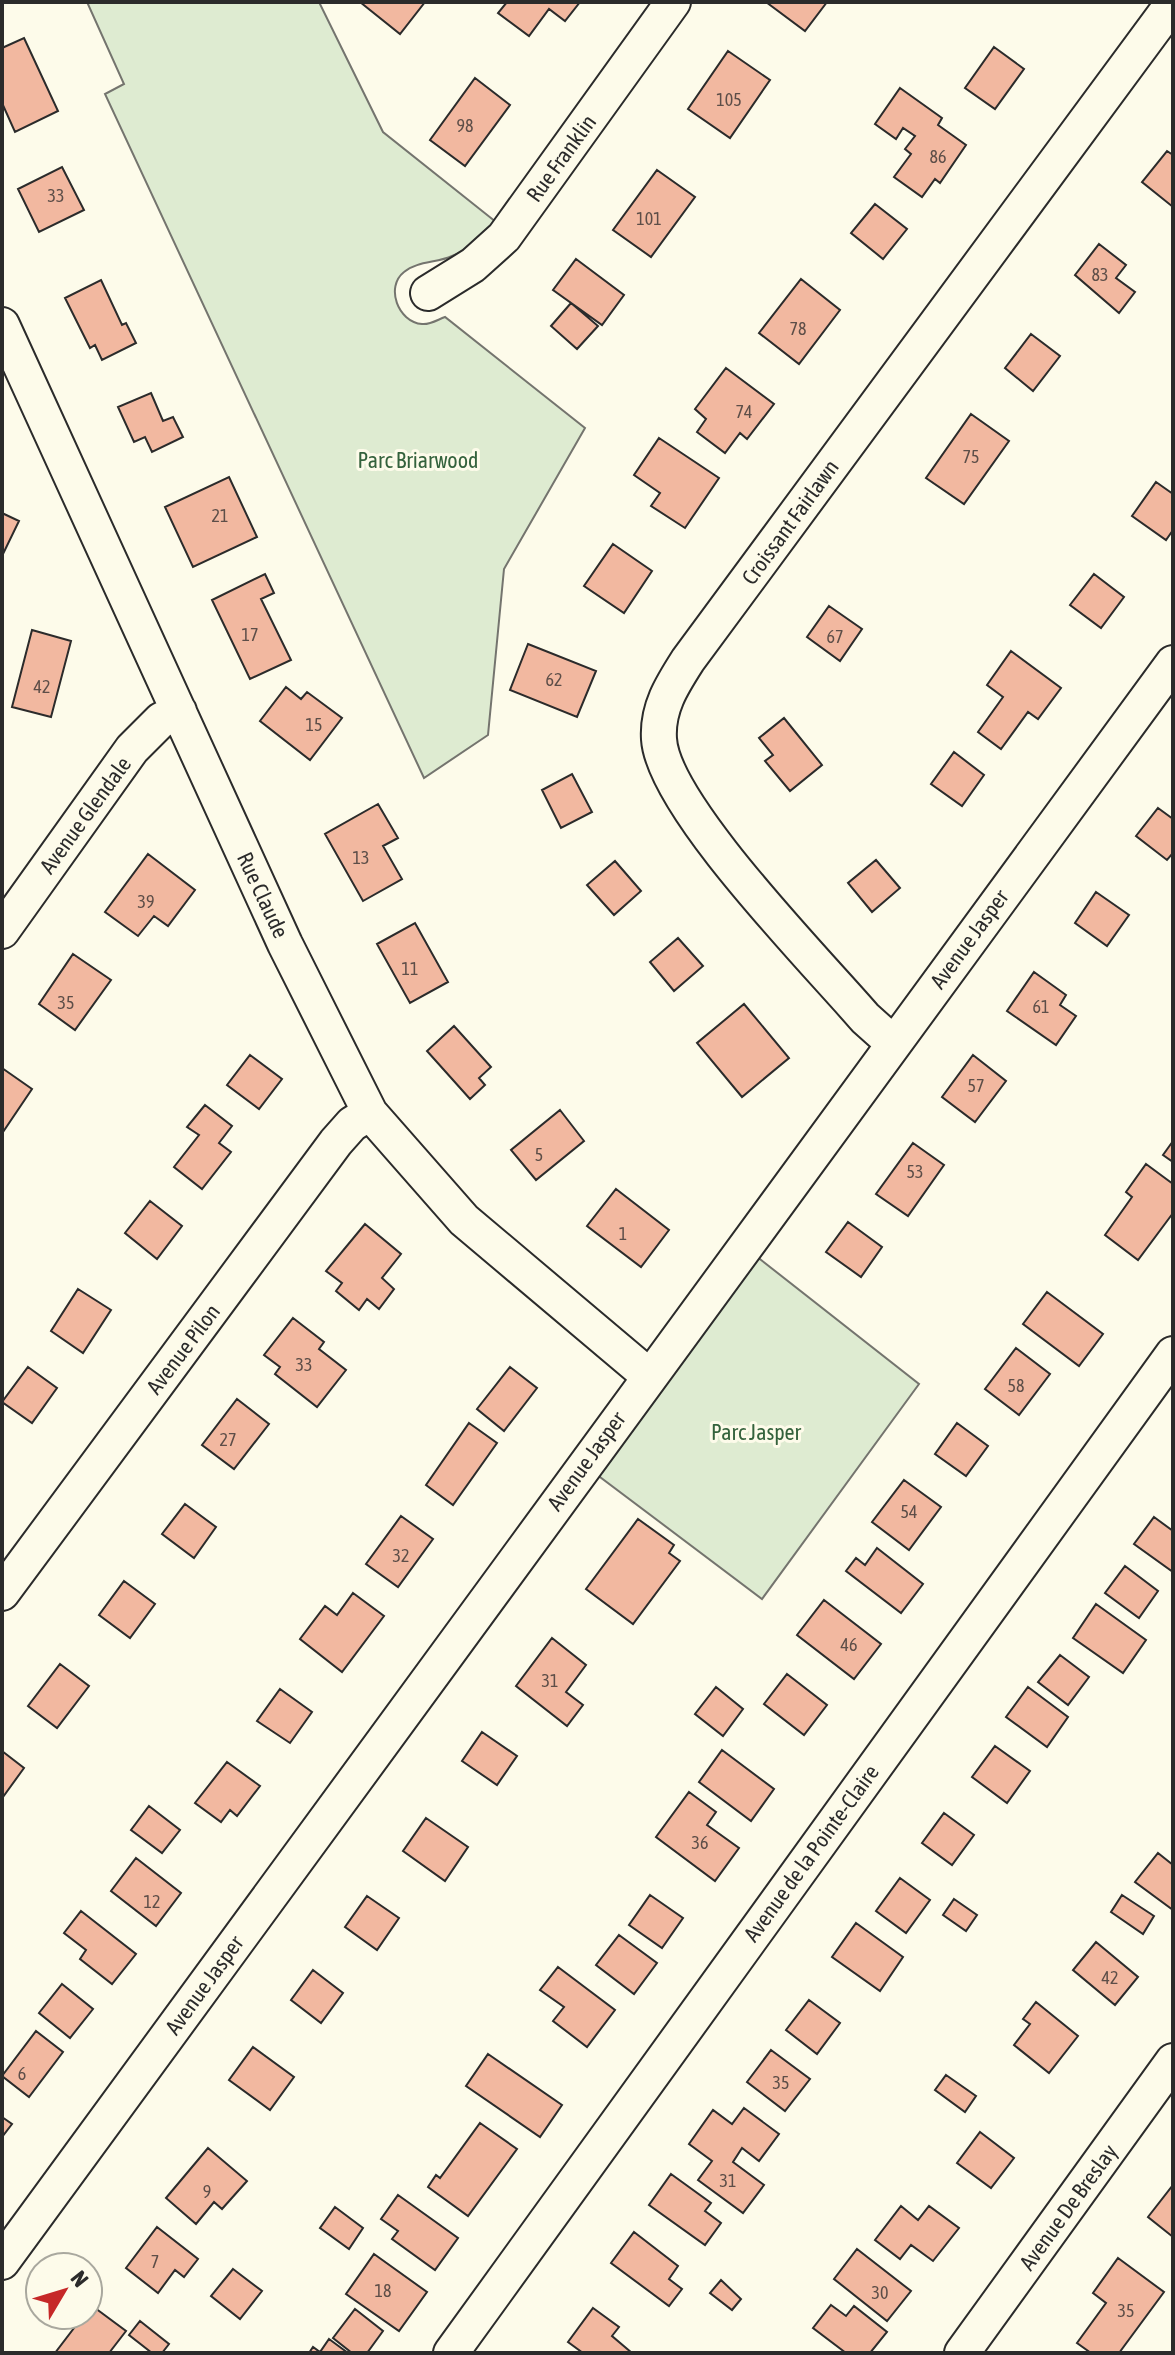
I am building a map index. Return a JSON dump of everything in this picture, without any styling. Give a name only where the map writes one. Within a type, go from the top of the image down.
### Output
[{"type":"street","name":"Rue Franklin","points":[[428,293],[473,265],[504,237],[673,2]]},
{"type":"street","name":"Croissant Fairlawn","points":[[893,1043],[865,1018],[688,807],[662,758],[659,738],[665,700],[698,647],[1173,3]]},
{"type":"street","name":"Rue Claude","points":[[3,329],[285,944],[370,1113],[464,1220],[649,1376]]},
{"type":"street","name":"Avenue Jasper","points":[[2,2262],[1173,663]]},
{"type":"street","name":"Avenue Glendale","points":[[2,931],[132,749],[161,720],[179,711]]},
{"type":"street","name":"Avenue Pilon","points":[[2,1593],[336,1142],[352,1124],[370,1113]]},
{"type":"street","name":"Avenue de la Pointe-Claire","points":[[451,2353],[1173,1354]]},
{"type":"street","name":"Avenue De Breslay","points":[[962,2353],[1173,2061]]},
{"type":"green space","name":"Parc Briarwood","points":[[87,2],[319,2],[383,132],[496,222],[458,253],[404,272],[395,286],[397,303],[406,317],[414,322],[428,324],[445,317],[585,428],[504,569],[488,735],[424,778],[105,94],[124,84]]},
{"type":"green space","name":"Parc Jasper","points":[[756,1256],[919,1384],[762,1599],[596,1474]]},
{"type":"building","points":[[360,2],[425,2],[400,34]]},
{"type":"building","points":[[507,2],[580,2],[565,21],[549,9],[529,36],[498,13]]},
{"type":"building","points":[[766,2],[827,2],[805,31]]},
{"type":"building","points":[[24,38],[58,111],[15,132],[2,103],[2,48]]},
{"type":"building","points":[[994,47],[1024,69],[995,109],[965,88]]},
{"type":"building","points":[[728,51],[770,80],[730,138],[688,109]]},
{"type":"building","points":[[475,78],[510,105],[465,166],[430,140]]},
{"type":"building","points":[[900,88],[942,118],[938,125],[966,145],[940,183],[935,179],[922,197],[894,177],[911,154],[905,149],[915,136],[903,128],[896,139],[875,124]]},
{"type":"building","points":[[1167,151],[1173,155],[1173,207],[1142,182]]},
{"type":"building","points":[[62,167],[84,210],[39,232],[18,189]]},
{"type":"building","points":[[657,170],[695,197],[651,257],[613,230]]},
{"type":"building","points":[[875,204],[907,229],[883,259],[851,233]]},
{"type":"building","points":[[1099,244],[1126,265],[1116,278],[1135,292],[1119,313],[1075,275]]},
{"type":"building","points":[[576,259],[624,295],[602,325],[553,290]]},
{"type":"building","points":[[801,279],[840,310],[799,364],[759,333]]},
{"type":"building","points":[[101,280],[122,325],[126,323],[136,343],[102,360],[95,345],[90,348],[65,298]]},
{"type":"building","points":[[571,303],[598,326],[577,349],[551,326]]},
{"type":"building","points":[[1031,334],[1060,356],[1033,391],[1005,368]]},
{"type":"building","points":[[726,368],[774,404],[747,439],[740,433],[725,453],[697,432],[706,419],[695,409]]},
{"type":"building","points":[[151,393],[163,421],[173,417],[183,437],[152,452],[145,437],[134,442],[118,407]]},
{"type":"building","points":[[971,414],[1009,441],[964,504],[926,478]]},
{"type":"building","points":[[659,438],[719,478],[685,528],[651,506],[660,493],[634,475]]},
{"type":"building","points":[[229,477],[257,537],[193,567],[165,507]]},
{"type":"building","points":[[1156,482],[1173,494],[1173,530],[1166,540],[1132,516]]},
{"type":"building","points":[[2,513],[19,521],[2,556]]},
{"type":"building","points":[[613,544],[652,571],[624,613],[584,586]]},
{"type":"building","points":[[265,574],[274,593],[261,599],[291,660],[250,679],[212,600]]},
{"type":"building","points":[[1094,574],[1124,597],[1101,628],[1070,605]]},
{"type":"building","points":[[829,606],[862,629],[840,661],[807,637]]},
{"type":"building","points":[[32,630],[71,641],[51,717],[12,707]]},
{"type":"building","points":[[528,644],[596,671],[577,717],[510,690]]},
{"type":"building","points":[[1011,651],[1061,688],[1038,719],[1028,712],[1001,749],[978,732],[1003,697],[987,685]]},
{"type":"building","points":[[286,687],[301,699],[307,692],[342,718],[310,760],[260,721]]},
{"type":"building","points":[[784,718],[822,765],[790,791],[765,761],[773,755],[759,738]]},
{"type":"building","points":[[954,752],[984,775],[962,806],[931,784]]},
{"type":"building","points":[[572,774],[592,812],[561,828],[542,790]]},
{"type":"building","points":[[378,804],[398,838],[383,846],[402,879],[363,901],[325,834]]},
{"type":"building","points":[[1158,808],[1173,819],[1173,853],[1167,860],[1136,836]]},
{"type":"building","points":[[148,854],[195,890],[168,926],[154,916],[138,936],[105,912]]},
{"type":"building","points":[[876,860],[900,888],[872,912],[848,883]]},
{"type":"building","points":[[615,861],[641,891],[614,915],[587,885]]},
{"type":"building","points":[[1096,892],[1129,915],[1107,946],[1075,923]]},
{"type":"building","points":[[415,923],[448,982],[410,1003],[377,944]]},
{"type":"building","points":[[678,938],[703,966],[674,991],[650,962]]},
{"type":"building","points":[[73,954],[111,980],[75,1030],[39,1004]]},
{"type":"building","points":[[1034,972],[1066,995],[1060,1005],[1076,1016],[1056,1045],[1007,1011]]},
{"type":"building","points":[[744,1004],[789,1058],[742,1097],[697,1043]]},
{"type":"building","points":[[454,1026],[491,1067],[479,1078],[485,1085],[470,1099],[427,1051]]},
{"type":"building","points":[[250,1055],[282,1079],[259,1109],[227,1085]]},
{"type":"building","points":[[973,1055],[1006,1081],[975,1122],[942,1097]]},
{"type":"building","points":[[2,1068],[32,1089],[3,1132],[2,1132]]},
{"type":"building","points":[[205,1105],[232,1126],[219,1143],[231,1152],[202,1189],[174,1167],[199,1135],[187,1127]]},
{"type":"building","points":[[560,1110],[584,1141],[536,1180],[511,1150]]},
{"type":"building","points":[[1173,1141],[1173,1162],[1163,1155]]},
{"type":"building","points":[[913,1143],[944,1165],[908,1216],[876,1194]]},
{"type":"building","points":[[1146,1164],[1173,1184],[1173,1213],[1138,1260],[1105,1235],[1132,1197],[1126,1192]]},
{"type":"building","points":[[616,1189],[669,1230],[641,1267],[587,1226]]},
{"type":"building","points":[[150,1201],[182,1226],[157,1259],[125,1233]]},
{"type":"building","points":[[848,1222],[882,1247],[861,1277],[826,1252]]},
{"type":"building","points":[[365,1224],[401,1254],[382,1278],[394,1289],[379,1309],[367,1299],[359,1310],[336,1291],[342,1283],[326,1271]]},
{"type":"building","points":[[78,1289],[111,1310],[83,1353],[51,1331]]},
{"type":"building","points":[[1047,1292],[1103,1334],[1079,1366],[1023,1324]]},
{"type":"building","points":[[293,1318],[324,1342],[319,1349],[346,1370],[317,1407],[275,1374],[280,1367],[264,1355]]},
{"type":"building","points":[[1016,1348],[1050,1374],[1019,1415],[985,1389]]},
{"type":"building","points":[[28,1367],[57,1388],[32,1423],[2,1402]]},
{"type":"building","points":[[510,1367],[537,1388],[504,1431],[477,1409]]},
{"type":"building","points":[[237,1399],[269,1424],[234,1469],[202,1445]]},
{"type":"building","points":[[469,1423],[497,1443],[453,1505],[426,1485]]},
{"type":"building","points":[[957,1423],[988,1446],[966,1476],[935,1454]]},
{"type":"building","points":[[904,1480],[941,1507],[909,1550],[872,1522]]},
{"type":"building","points":[[185,1504],[216,1527],[194,1558],[162,1534]]},
{"type":"building","points":[[401,1516],[433,1539],[398,1587],[366,1564]]},
{"type":"building","points":[[1154,1517],[1173,1531],[1173,1572],[1134,1544]]},
{"type":"building","points":[[638,1519],[674,1545],[669,1553],[680,1561],[633,1624],[586,1589]]},
{"type":"building","points":[[877,1548],[923,1584],[901,1613],[846,1571],[856,1558],[865,1565]]},
{"type":"building","points":[[1125,1566],[1158,1591],[1139,1618],[1105,1593]]},
{"type":"building","points":[[124,1581],[155,1604],[130,1638],[99,1615]]},
{"type":"building","points":[[353,1593],[384,1616],[342,1672],[300,1639],[325,1606],[337,1615]]},
{"type":"building","points":[[824,1600],[881,1644],[854,1679],[797,1635]]},
{"type":"building","points":[[1096,1604],[1146,1640],[1123,1673],[1073,1638]]},
{"type":"building","points":[[552,1638],[586,1665],[566,1692],[583,1705],[567,1726],[516,1686]]},
{"type":"building","points":[[1060,1655],[1089,1677],[1068,1705],[1038,1682]]},
{"type":"building","points":[[60,1664],[89,1686],[57,1728],[28,1706]]},
{"type":"building","points":[[787,1674],[827,1705],[804,1735],[764,1704]]},
{"type":"building","points":[[716,1687],[743,1709],[723,1736],[695,1714]]},
{"type":"building","points":[[1028,1687],[1068,1717],[1047,1747],[1006,1717]]},
{"type":"building","points":[[280,1689],[312,1712],[290,1743],[257,1721]]},
{"type":"building","points":[[482,1732],[517,1756],[497,1785],[462,1761]]},
{"type":"building","points":[[995,1746],[1030,1771],[1007,1803],[972,1777]]},
{"type":"building","points":[[722,1750],[774,1789],[751,1821],[699,1782]]},
{"type":"building","points":[[2,1751],[24,1768],[3,1797],[2,1796]]},
{"type":"building","points":[[227,1762],[260,1786],[237,1816],[230,1810],[221,1822],[195,1803]]},
{"type":"building","points":[[689,1792],[716,1812],[707,1825],[739,1848],[715,1881],[656,1837]]},
{"type":"building","points":[[149,1806],[180,1830],[162,1853],[131,1830]]},
{"type":"building","points":[[944,1813],[974,1835],[952,1865],[922,1843]]},
{"type":"building","points":[[426,1818],[468,1847],[445,1881],[403,1851]]},
{"type":"building","points":[[1158,1853],[1173,1865],[1173,1910],[1135,1882]]},
{"type":"building","points":[[136,1858],[181,1893],[156,1926],[111,1891]]},
{"type":"building","points":[[900,1878],[930,1900],[906,1933],[876,1911]]},
{"type":"building","points":[[650,1895],[683,1918],[662,1948],[629,1925]]},
{"type":"building","points":[[1122,1895],[1154,1916],[1143,1934],[1111,1912]]},
{"type":"building","points":[[367,1896],[399,1918],[377,1950],[345,1927]]},
{"type":"building","points":[[954,1899],[977,1915],[966,1931],[943,1915]]},
{"type":"building","points":[[81,1911],[136,1954],[112,1984],[80,1959],[86,1950],[64,1933]]},
{"type":"building","points":[[856,1923],[903,1957],[880,1991],[832,1957]]},
{"type":"building","points":[[619,1935],[657,1963],[634,1994],[596,1965]]},
{"type":"building","points":[[1096,1942],[1138,1977],[1115,2005],[1073,1970]]},
{"type":"building","points":[[558,1967],[615,2010],[587,2047],[553,2021],[564,2007],[540,1990]]},
{"type":"building","points":[[313,1970],[343,1993],[321,2023],[291,2000]]},
{"type":"building","points":[[62,1984],[93,2009],[70,2038],[39,2013]]},
{"type":"building","points":[[809,2000],[840,2023],[817,2054],[786,2030]]},
{"type":"building","points":[[1036,2002],[1078,2036],[1049,2073],[1014,2045],[1030,2024],[1023,2019]]},
{"type":"building","points":[[36,2031],[63,2052],[29,2097],[2,2076]]},
{"type":"building","points":[[253,2047],[294,2077],[270,2110],[229,2080]]},
{"type":"building","points":[[771,2050],[810,2079],[785,2111],[747,2082]]},
{"type":"building","points":[[488,2054],[562,2105],[540,2137],[466,2086]]},
{"type":"building","points":[[946,2075],[976,2096],[965,2112],[935,2090]]},
{"type":"building","points":[[744,2108],[779,2134],[759,2161],[742,2148],[733,2162],[764,2185],[743,2213],[698,2180],[712,2161],[689,2144],[713,2110],[732,2124]]},
{"type":"building","points":[[2,2117],[12,2124],[2,2137]]},
{"type":"building","points":[[480,2123],[517,2149],[468,2216],[428,2187],[436,2175],[440,2178]]},
{"type":"building","points":[[980,2132],[1014,2158],[991,2188],[957,2163]]},
{"type":"building","points":[[208,2148],[247,2181],[222,2209],[214,2202],[196,2224],[166,2198]]},
{"type":"building","points":[[671,2174],[711,2203],[705,2211],[721,2223],[705,2245],[649,2205]]},
{"type":"building","points":[[1173,2185],[1173,2237],[1148,2217]]},
{"type":"building","points":[[398,2195],[458,2238],[435,2270],[392,2239],[398,2231],[381,2219]]},
{"type":"building","points":[[901,2206],[918,2220],[929,2206],[959,2228],[933,2261],[911,2245],[900,2259],[875,2240]]},
{"type":"building","points":[[335,2207],[363,2228],[349,2249],[320,2228]]},
{"type":"building","points":[[157,2227],[198,2259],[184,2277],[175,2270],[158,2293],[126,2268]]},
{"type":"building","points":[[634,2232],[678,2266],[669,2279],[682,2289],[669,2306],[611,2263]]},
{"type":"building","points":[[857,2249],[911,2291],[887,2321],[834,2279]]},
{"type":"building","points":[[374,2254],[427,2292],[399,2331],[346,2294]]},
{"type":"building","points":[[1118,2258],[1164,2292],[1119,2353],[1091,2353],[1077,2343],[1106,2303],[1093,2293]]},
{"type":"building","points":[[233,2269],[262,2291],[240,2319],[211,2296]]},
{"type":"building","points":[[721,2280],[741,2299],[732,2310],[710,2293]]},
{"type":"building","points":[[831,2305],[846,2316],[854,2306],[887,2332],[870,2353],[846,2353],[813,2328]]},
{"type":"building","points":[[593,2308],[619,2327],[612,2336],[632,2353],[583,2353],[568,2342]]},
{"type":"building","points":[[355,2309],[383,2331],[367,2353],[352,2353],[333,2338]]},
{"type":"building","points":[[104,2315],[126,2331],[109,2353],[55,2353],[72,2331],[104,2331]]},
{"type":"building","points":[[140,2321],[169,2344],[162,2353],[152,2353],[129,2335]]},
{"type":"building","points":[[329,2339],[348,2353],[309,2353],[313,2347],[320,2352]]}]
